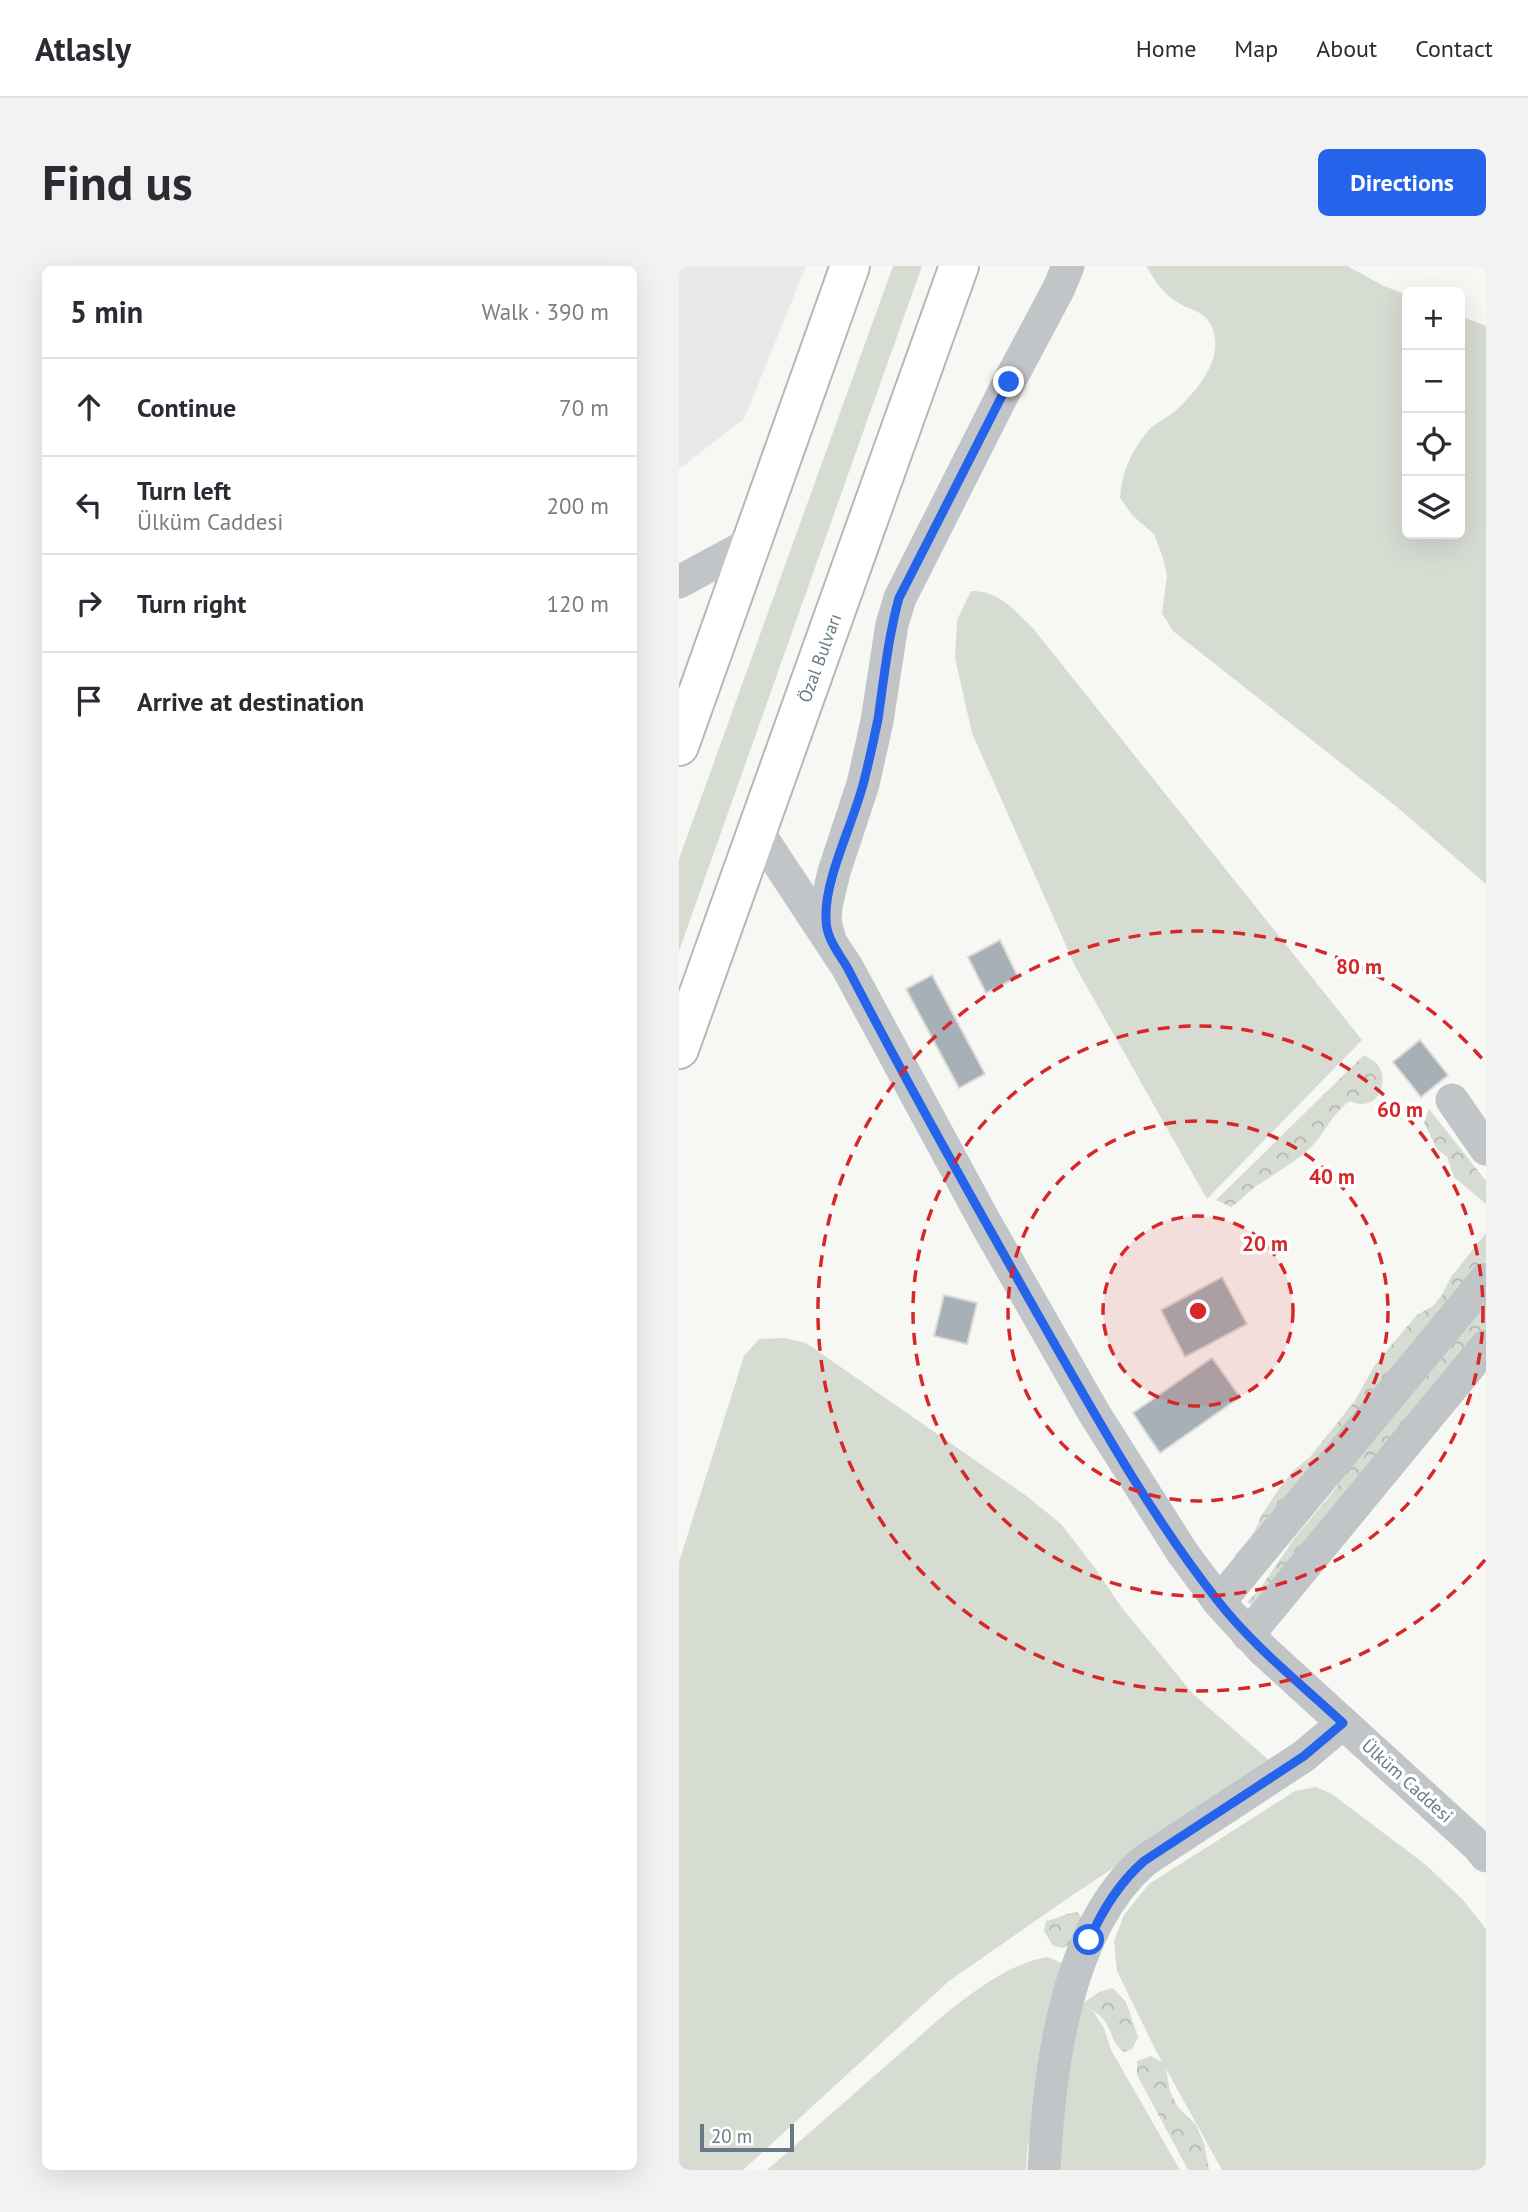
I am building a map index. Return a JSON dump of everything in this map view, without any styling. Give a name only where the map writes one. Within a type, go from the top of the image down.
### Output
[{"type":"highway","points":[[679,746],[850,266]]},
{"type":"highway","name":"Özal Bulvarı","points":[[679,1049],[959,266]]},
{"type":"street","points":[[829,937],[825,922],[826,906],[834,872],[863,784],[899,598],[1059,288],[1067,266]]},
{"type":"street","points":[[679,582],[751,543]]},
{"type":"street","name":"Ülküm Caddesi","points":[[758,832],[847,967],[985,1222],[1094,1413],[1182,1552],[1219,1602],[1248,1635],[1484,1848]]},
{"type":"street","points":[[1452,1100],[1486,1149]]},
{"type":"street","points":[[1219,1602],[1486,1279]]},
{"type":"street","points":[[1248,1635],[1486,1346]]},
{"type":"street","points":[[1044,2170],[1048,2103],[1067,2002],[1089,1940],[1111,1898],[1126,1877],[1144,1861],[1304,1756],[1343,1723]]},
{"type":"shaded area","points":[[679,266],[806,266],[744,419],[679,469]]},
{"type":"green space","points":[[893,266],[922,266],[679,951],[679,859]]},
{"type":"green space","points":[[1146,266],[1347,266],[1402,293],[1402,539],[1465,539],[1465,318],[1486,326],[1486,884],[1397,807],[1173,631],[1162,613],[1167,576],[1163,558],[1154,534],[1133,516],[1120,498],[1123,480],[1132,454],[1148,431],[1174,412],[1200,384],[1212,361],[1215,337],[1204,316],[1177,302],[1159,286]]},
{"type":"green space","points":[[971,591],[998,598],[1032,627],[1362,1040],[1207,1199],[1075,966],[972,733],[955,658],[957,620]]},
{"type":"green space","points":[[1364,1055],[1374,1061],[1381,1071],[1382,1084],[1378,1096],[1368,1103],[1350,1101],[1338,1111],[1304,1153],[1231,1207],[1216,1200]]},
{"type":"green space","points":[[1429,1109],[1486,1181],[1486,1204],[1454,1177],[1447,1157],[1437,1149],[1424,1123]]},
{"type":"green space","points":[[1486,1233],[1486,1260],[1247,1565],[1236,1567],[1235,1555],[1253,1534],[1283,1483],[1309,1458],[1354,1402],[1375,1365],[1388,1349],[1417,1315],[1433,1306],[1442,1295],[1451,1277]]},
{"type":"green space","points":[[1486,1294],[1486,1329],[1251,1605],[1247,1602],[1333,1492],[1361,1451]]},
{"type":"green space","points":[[784,1338],[806,1343],[1028,1497],[1061,1524],[1122,1608],[1193,1694],[1272,1763],[1074,1894],[949,1981],[743,2170],[679,2170],[679,1562],[744,1356],[759,1339]]},
{"type":"green space","points":[[1316,1787],[1332,1794],[1426,1865],[1463,1900],[1486,1929],[1486,2170],[1222,2170],[1155,2049],[1117,1971],[1114,1941],[1124,1915],[1149,1884],[1295,1791]]},
{"type":"green space","points":[[1077,1912],[1082,1918],[1073,1942],[1064,1948],[1053,1946],[1044,1931],[1046,1921]]},
{"type":"green space","points":[[1047,1957],[1062,1963],[1026,2170],[767,2170],[945,2014],[1006,1972],[1019,1965]]},
{"type":"green space","points":[[1113,1988],[1126,2002],[1138,2037],[1132,2049],[1124,2052],[1102,2018],[1082,2004],[1099,1992]]},
{"type":"green space","points":[[1082,2004],[1093,2011],[1104,2028],[1111,2050],[1180,2170],[1054,2170],[1059,2093]]},
{"type":"green space","points":[[1151,2056],[1165,2064],[1170,2092],[1178,2107],[1196,2125],[1204,2143],[1209,2170],[1188,2170],[1137,2075],[1137,2061]]},
{"type":"building","points":[[1000,940],[1018,977],[986,993],[968,957]]},
{"type":"building","points":[[932,975],[985,1074],[959,1088],[906,989]]},
{"type":"building","points":[[1420,1040],[1448,1075],[1421,1097],[1393,1062]]},
{"type":"building","points":[[1222,1277],[1247,1324],[1185,1357],[1161,1310]]},
{"type":"building","points":[[944,1295],[977,1303],[967,1344],[934,1336]]},
{"type":"building","points":[[1212,1358],[1240,1397],[1160,1453],[1133,1413]]},
{"type":"route","points":[[1009,382],[899,598],[863,784],[834,872],[825,922],[829,937],[985,1222],[1094,1413],[1182,1552],[1219,1602],[1248,1635],[1343,1723],[1304,1756],[1144,1861],[1126,1877],[1100,1916],[1089,1940]]}]
